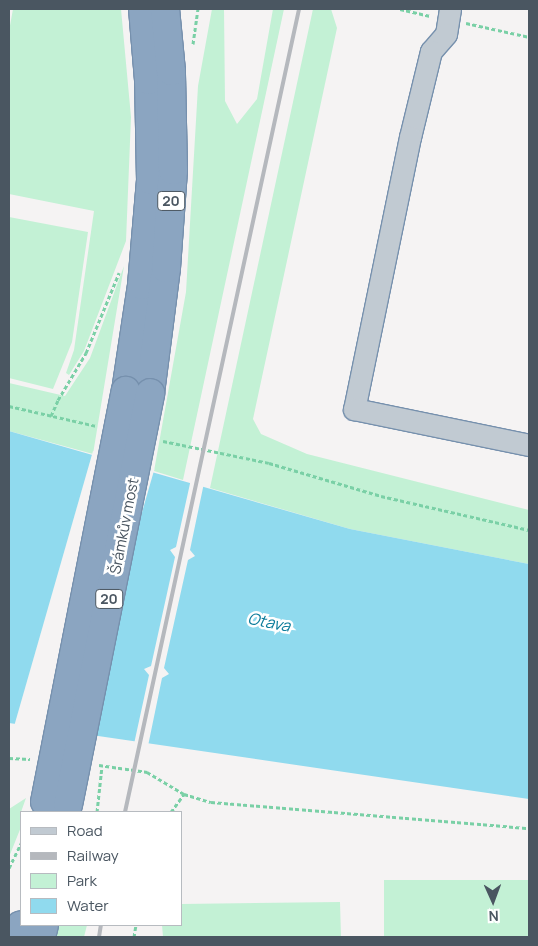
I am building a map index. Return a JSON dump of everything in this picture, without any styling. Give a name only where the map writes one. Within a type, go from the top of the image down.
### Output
[{"type":"highway","name":"20","points":[[138,392],[142,285],[151,180],[149,80],[143,9]]},
{"type":"highway","name":"20","points":[[138,392],[166,268],[173,170],[171,71],[165,9]]},
{"type":"highway","name":"Šrámkův most","points":[[55,808],[138,392]]},
{"type":"lane","points":[[450,9],[446,34],[432,51],[410,137],[354,409],[529,445]]},
{"type":"path","points":[[52,416],[58,400],[86,353],[121,268]]},
{"type":"path","points":[[124,280],[126,270]]},
{"type":"path","points":[[9,406],[99,427]]},
{"type":"path","points":[[156,440],[269,463],[381,496],[529,530]]},
{"type":"path","points":[[98,811],[102,766]]},
{"type":"path","points":[[172,811],[184,794],[211,802],[250,807],[529,828]]},
{"type":"path","points":[[9,868],[20,845]]},
{"type":"green space","points":[[13,9],[121,9],[131,117],[126,241],[84,351],[69,375],[66,373],[74,350],[94,211],[9,194],[9,31]]},
{"type":"green space","points":[[212,9],[224,9],[225,101],[237,124],[257,99],[273,9],[284,9],[183,480],[154,471],[186,292],[198,86]]},
{"type":"green space","points":[[313,9],[331,9],[337,28],[253,419],[261,434],[307,454],[529,510],[529,564],[350,529],[210,488]]},
{"type":"green space","points":[[9,217],[88,232],[72,342],[53,389],[9,378]]},
{"type":"green space","points":[[124,266],[93,454],[9,431],[9,383],[65,396],[90,358]]},
{"type":"green space","points":[[26,798],[20,811],[20,830],[9,857],[9,809]]},
{"type":"green space","points":[[384,880],[529,880],[529,937],[384,937]]},
{"type":"green space","points":[[340,902],[341,937],[163,937],[162,926],[182,926],[182,904]]},
{"type":"green space","points":[[58,926],[87,926],[84,937],[56,937]]},
{"type":"water","name":"Otava","points":[[9,431],[350,529],[529,564],[529,799],[9,723]]},
{"type":"pier","points":[[93,451],[155,469],[76,743],[14,725]]},
{"type":"pier","points":[[191,479],[204,483],[190,550],[195,556],[188,560],[164,668],[169,674],[162,678],[148,746],[134,744],[149,675],[144,669],[151,666],[175,557],[170,550],[176,547]]},
{"type":"railway","points":[[125,811],[299,9]]},
{"type":"railway","points":[[99,937],[101,926]]}]
